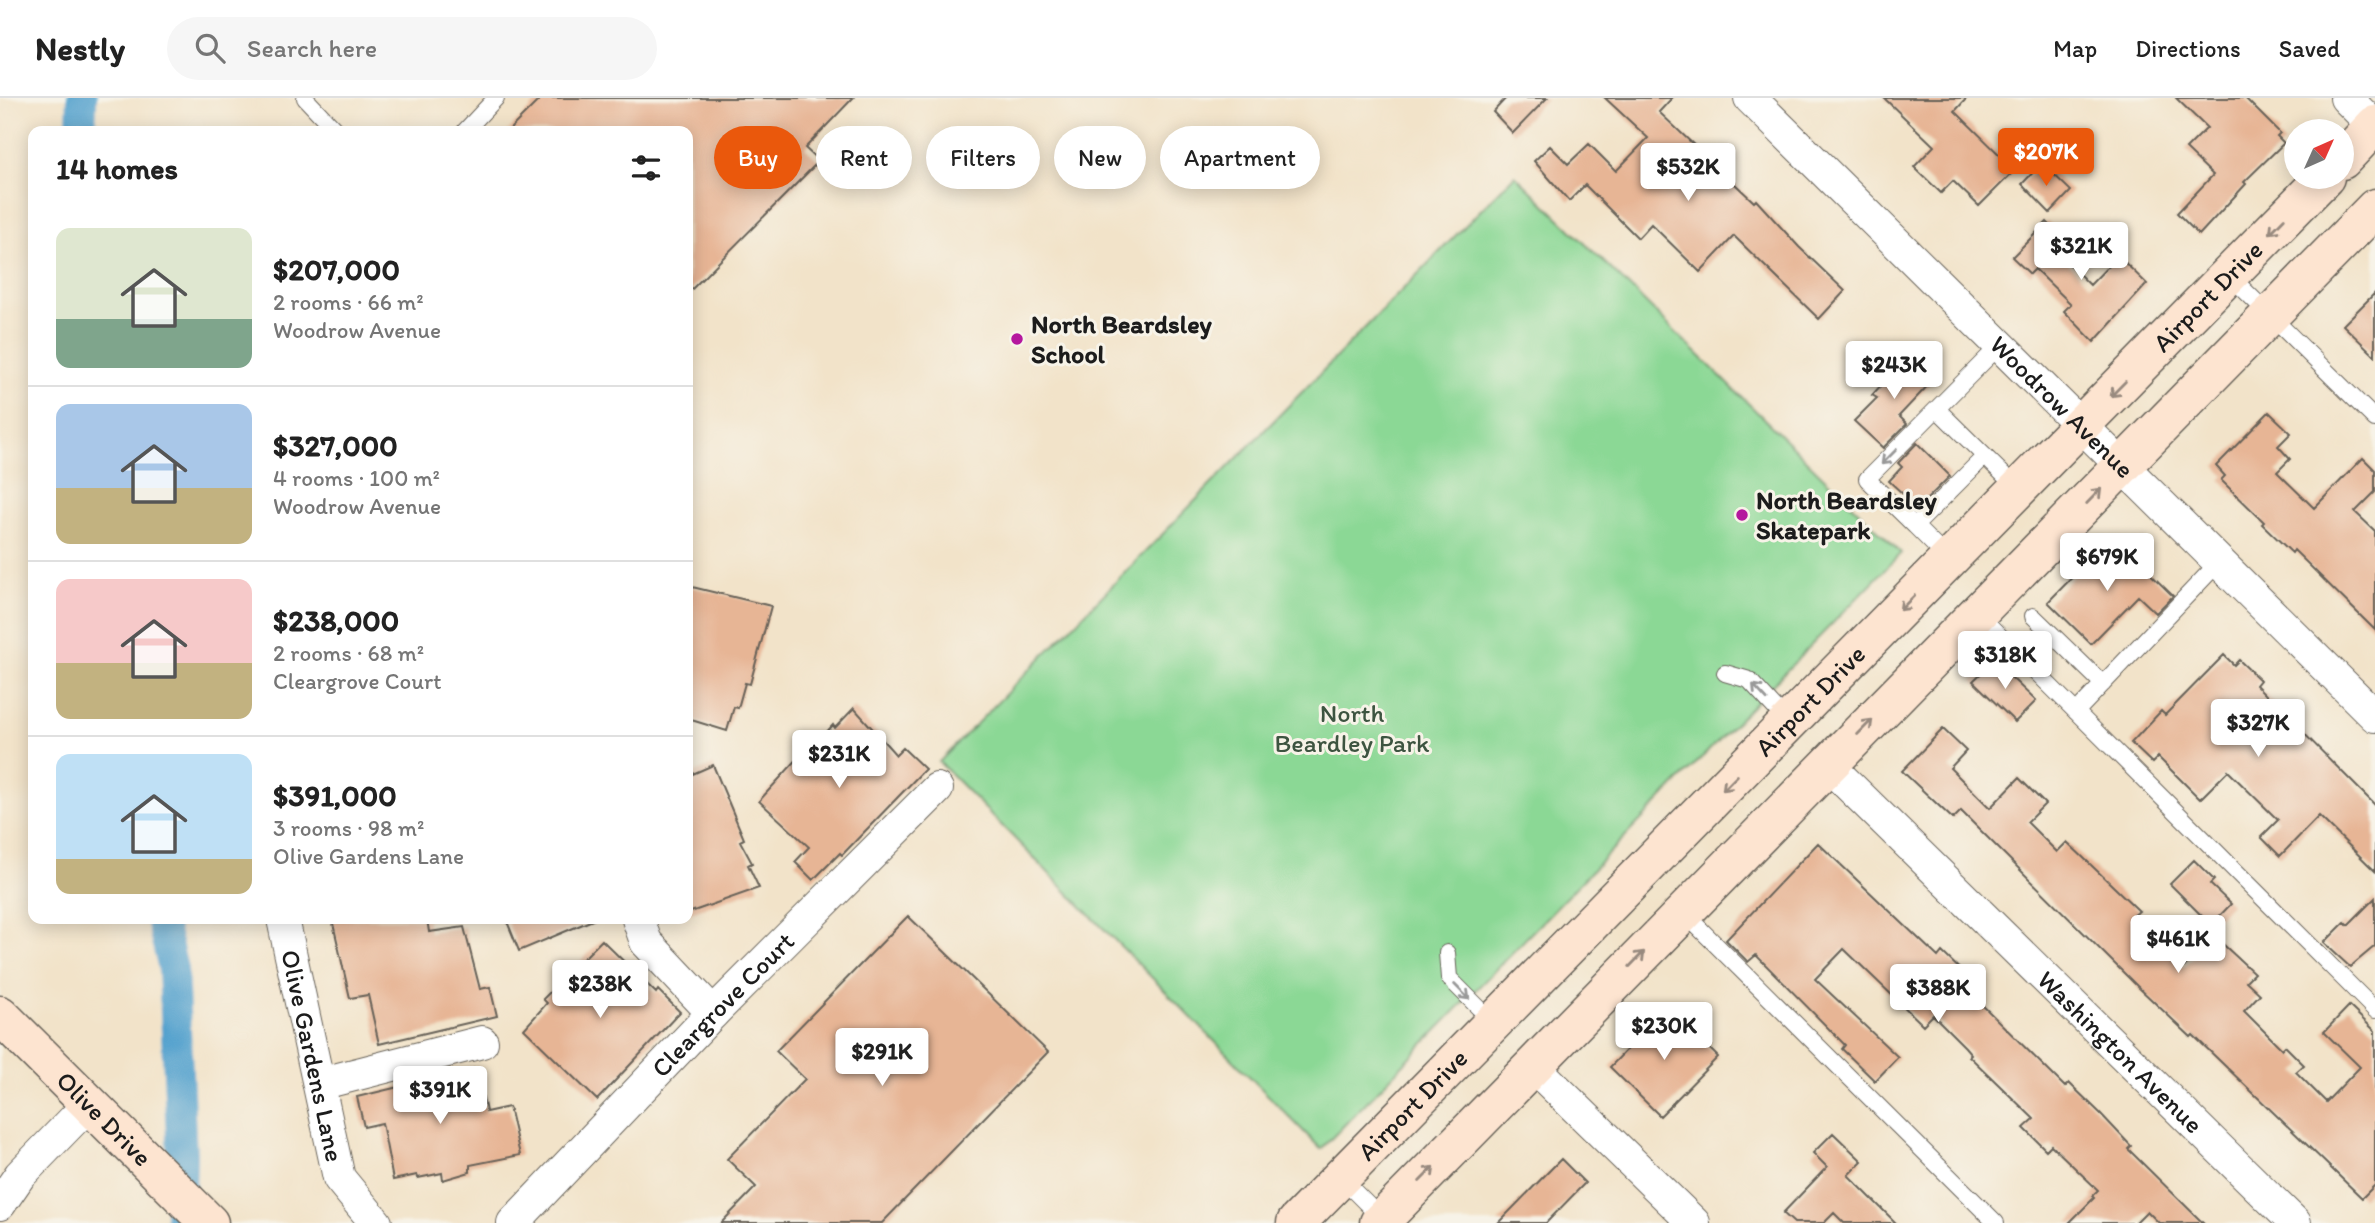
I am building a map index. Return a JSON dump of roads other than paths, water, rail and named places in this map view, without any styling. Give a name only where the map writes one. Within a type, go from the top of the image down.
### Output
[{"type":"main road","points":[[2354,147],[2375,125]]},
{"type":"main road","name":"Airport Drive","points":[[1296,1223],[2313,189]]},
{"type":"main road","points":[[1382,1222],[1827,764],[2123,467],[2375,208]]},
{"type":"main road","name":"Olive Drive","points":[[0,1015],[209,1223]]},
{"type":"street","name":"Woodrow Avenue","points":[[1750,98],[2375,716]]},
{"type":"street","points":[[2346,98],[2375,125]]},
{"type":"street","name":"Washington Avenue","points":[[1827,764],[2295,1223]]},
{"type":"street","name":"Cleargrove Court","points":[[513,1223],[712,1013],[937,789]]},
{"type":"street","name":"Olive Gardens Lane","points":[[284,924],[339,1178],[376,1223]]},
{"type":"street","points":[[640,924],[646,942],[712,1013]]},
{"type":"street","points":[[319,1084],[482,1042]]},
{"type":"street","points":[[1533,1066],[1694,1223]]},
{"type":"street","points":[[0,1204],[20,1175],[89,1104]]},
{"type":"lane","points":[[305,98],[330,126]]},
{"type":"lane","points":[[470,126],[496,98]]},
{"type":"lane","points":[[2229,275],[2375,419]]},
{"type":"lane","points":[[1949,560],[1867,480],[2000,345]]},
{"type":"lane","points":[[1937,409],[2019,490]]},
{"type":"lane","points":[[1915,526],[1985,456]]},
{"type":"lane","points":[[2076,712],[2219,562]]},
{"type":"lane","points":[[1978,614],[2375,1010]]},
{"type":"lane","points":[[2033,616],[2103,684]]},
{"type":"lane","points":[[1725,673],[1749,680],[1789,723]]},
{"type":"lane","points":[[1683,912],[1996,1223]]},
{"type":"lane","points":[[1447,953],[1449,978],[1494,1023]]},
{"type":"lane","points":[[1341,1178],[1382,1222]]},
{"type":"waterway","points":[[81,126],[82,98]]},
{"type":"waterway","points":[[162,924],[173,969],[182,1156],[180,1223]]},
{"type":"place","name":"North Beardsley School","points":[[1017,339]]},
{"type":"place","name":"North Beardsley Skatepark","points":[[1742,515]]},
{"type":"park label","name":"North Beardley Park","points":[[1352,728]]}]
